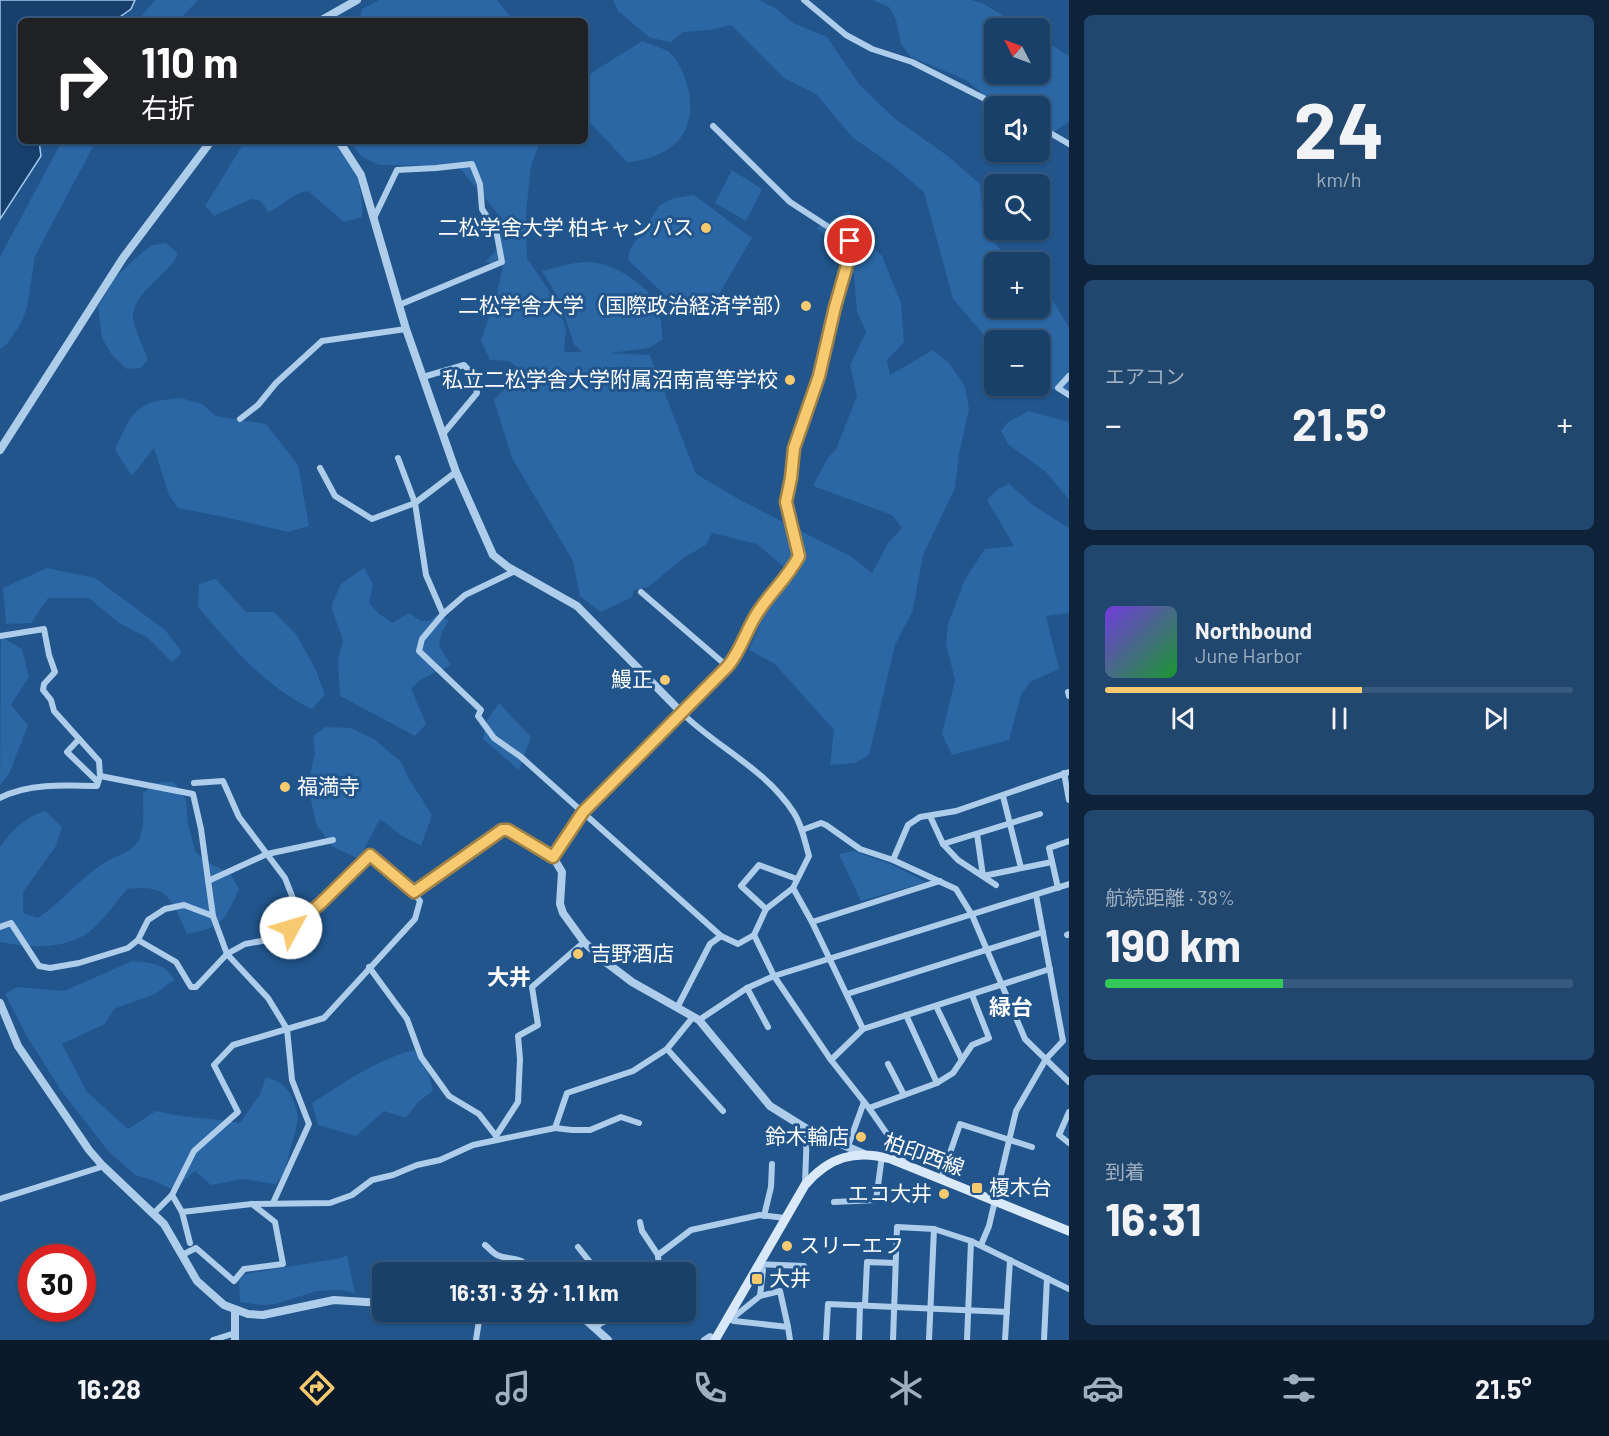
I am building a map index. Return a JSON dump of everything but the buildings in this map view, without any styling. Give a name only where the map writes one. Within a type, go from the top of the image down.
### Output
[{"type":"main road","name":"柏印西線","points":[[716,1340],[731,1319],[759,1264],[805,1185],[827,1164],[845,1157],[864,1154],[882,1156],[904,1163],[1069,1231]]},
{"type":"street","points":[[325,18],[357,0]]},
{"type":"street","points":[[804,0],[846,35],[872,49],[912,62],[984,98]]},
{"type":"street","points":[[553,857],[583,812],[728,666],[736,656],[759,610],[799,556],[786,502],[794,448],[819,376],[851,251],[850,241],[790,202],[713,126]]},
{"type":"street","points":[[1050,133],[1069,144]]},
{"type":"street","points":[[0,450],[123,258],[209,144]]},
{"type":"street","points":[[341,144],[361,175],[406,329],[456,472],[493,555],[515,571],[577,606],[681,712],[770,782],[796,814],[809,856],[793,888],[766,909],[754,935],[738,944],[721,936],[583,812],[521,758],[494,738],[478,716],[481,710],[419,651],[422,639],[442,614],[465,595],[515,571]]},
{"type":"street","points":[[374,218],[397,170],[472,164],[480,184],[482,208],[496,230],[502,262],[399,305]]},
{"type":"street","points":[[240,419],[258,405],[276,383],[322,340],[406,329]]},
{"type":"street","points":[[423,377],[464,365],[474,376],[477,393],[443,434]]},
{"type":"street","points":[[1069,376],[1058,388],[1069,395]]},
{"type":"street","points":[[398,458],[415,503],[426,575],[442,614]]},
{"type":"street","points":[[320,468],[335,496],[372,519],[415,503],[456,472]]},
{"type":"street","points":[[641,592],[728,666]]},
{"type":"street","points":[[0,636],[44,629],[55,672],[44,684],[43,690],[51,700],[54,711],[99,761],[97,786],[59,784],[20,791],[0,798]]},
{"type":"street","points":[[79,739],[67,752],[99,779],[194,794],[213,916],[227,954],[268,998],[287,1029],[292,1080],[309,1124],[273,1203]]},
{"type":"street","points":[[893,860],[908,825],[920,817],[956,811],[1066,772],[1069,800]]},
{"type":"street","points":[[194,783],[223,782],[239,817],[285,878],[294,901],[304,917]]},
{"type":"street","points":[[1003,796],[1021,868]]},
{"type":"street","points":[[943,844],[1040,814]]},
{"type":"street","points":[[930,816],[943,844],[958,860],[996,885]]},
{"type":"street","points":[[801,830],[822,823],[860,849],[893,860],[956,889],[972,915],[1025,1039],[1069,1082]]},
{"type":"street","points":[[414,892],[502,830],[508,830],[553,857],[562,872],[560,904],[563,913],[584,942],[607,963],[632,982],[696,1018],[770,1106],[807,1129],[864,1154]]},
{"type":"street","points":[[977,834],[983,876]]},
{"type":"street","points":[[208,881],[267,854],[333,840]]},
{"type":"street","points":[[1058,888],[1049,848],[1069,841]]},
{"type":"street","points":[[138,940],[176,962],[191,987],[196,987],[227,954],[245,944],[279,938],[370,855],[414,892],[420,901],[415,918],[324,1017],[234,1046],[214,1065],[238,1112],[194,1150],[172,1195],[154,1213]]},
{"type":"street","points":[[983,876],[1052,862]]},
{"type":"street","points":[[766,909],[741,886],[759,866],[797,879]]},
{"type":"street","points":[[812,922],[940,881]]},
{"type":"street","points":[[555,1128],[567,1093],[633,1071],[667,1049],[696,1018],[747,988],[774,976],[1069,884]]},
{"type":"street","points":[[793,888],[812,922],[863,1029]]},
{"type":"street","points":[[981,1245],[989,1226],[1016,1111],[1046,1059],[1063,1041],[1036,895]]},
{"type":"street","points":[[0,927],[11,923],[39,966],[50,968],[79,963],[128,948],[138,940],[148,920],[165,909],[184,905],[213,916]]},
{"type":"street","points":[[847,994],[1043,932]]},
{"type":"street","points":[[754,935],[774,976],[831,1060],[869,1108],[901,1154],[904,1163]]},
{"type":"street","points":[[678,1006],[710,944],[721,936]]},
{"type":"street","points":[[496,1138],[518,1102],[520,1059],[518,1036],[538,1025],[532,987],[584,942]]},
{"type":"street","points":[[369,967],[407,1019],[421,1057],[449,1096],[479,1114],[496,1138]]},
{"type":"street","points":[[831,1060],[863,1029],[1050,969]]},
{"type":"street","points":[[747,988],[768,1027]]},
{"type":"street","points":[[869,1108],[937,1083],[953,1073],[972,1045],[989,1038],[972,995]]},
{"type":"street","points":[[0,1003],[18,1046],[89,1150],[154,1213],[172,1235],[197,1281],[212,1296],[235,1310],[263,1315],[334,1300],[372,1302]]},
{"type":"street","points":[[936,1006],[962,1060]]},
{"type":"street","points":[[906,1015],[937,1083]]},
{"type":"street","points":[[667,1049],[723,1111]]},
{"type":"street","points":[[888,1064],[904,1095]]},
{"type":"street","points":[[848,1146],[864,1102]]},
{"type":"street","points":[[1069,1112],[1059,1136],[1069,1143]]},
{"type":"street","points":[[182,1212],[252,1204],[330,1203],[352,1195],[372,1180],[440,1160],[473,1145],[496,1138],[555,1128],[590,1130],[621,1117],[639,1123]]},
{"type":"street","points":[[941,1179],[960,1124],[1032,1147]]},
{"type":"street","points":[[805,1185],[807,1129]]},
{"type":"street","points":[[834,1202],[876,1200],[882,1156]]},
{"type":"street","points":[[764,1216],[771,1187],[771,1164]]},
{"type":"street","points":[[0,1199],[102,1165]]},
{"type":"street","points":[[172,1195],[182,1212],[190,1243]]},
{"type":"street","points":[[182,1255],[196,1248],[234,1281],[244,1269],[283,1264],[275,1222],[252,1204]]},
{"type":"street","points":[[658,1255],[691,1230],[764,1216],[785,1218]]},
{"type":"street","points":[[640,1222],[642,1231],[658,1255],[658,1262]]},
{"type":"street","points":[[892,1340],[897,1227],[934,1229],[971,1241],[1069,1289]]},
{"type":"street","points":[[929,1340],[934,1229]]},
{"type":"street","points":[[967,1340],[971,1241]]},
{"type":"street","points":[[485,1245],[497,1255],[522,1262]]},
{"type":"street","points":[[578,1247],[590,1262]]},
{"type":"street","points":[[1005,1340],[1010,1260]]},
{"type":"street","points":[[859,1340],[867,1262],[896,1263]]},
{"type":"street","points":[[759,1264],[804,1266]]},
{"type":"street","points":[[759,1264],[764,1270],[760,1296]]},
{"type":"street","points":[[1044,1340],[1047,1278]]},
{"type":"street","points":[[731,1319],[760,1296],[780,1291],[790,1340]]},
{"type":"street","points":[[826,1340],[828,1304],[1007,1312]]},
{"type":"street","points":[[213,1340],[235,1337],[235,1310]]},
{"type":"street","points":[[731,1319],[788,1327]]},
{"type":"street","points":[[476,1340],[479,1322]]},
{"type":"street","points":[[587,1322],[608,1340]]},
{"type":"street","points":[[596,1328],[604,1322]]},
{"type":"street","points":[[704,1340],[710,1336],[716,1340]]},
{"type":"shaded area","points":[[0,0],[135,0],[131,9],[118,18],[18,18],[18,144],[39,144],[41,156],[0,219]]},
{"type":"shaded area","points":[[155,0],[198,0],[181,18],[140,18]]},
{"type":"shaded area","points":[[379,0],[497,0],[512,18],[360,18],[362,9]]},
{"type":"shaded area","points":[[613,0],[759,0],[777,9],[793,23],[827,37],[859,84],[894,118],[949,157],[980,184],[984,240],[993,240],[1002,252],[984,252],[984,318],[1050,318],[1050,296],[1069,327],[1069,395],[1050,388],[1050,330],[984,330],[984,335],[953,299],[924,192],[891,164],[853,138],[816,94],[784,78],[731,25],[710,30],[683,32],[671,42],[650,38],[618,11]]},
{"type":"shaded area","points":[[872,0],[971,0],[982,3],[1007,18],[984,18],[984,84],[1050,84],[1050,44],[1069,56],[1069,122],[1055,131],[1050,131],[1050,96],[986,96],[966,80],[911,57],[901,44],[896,20],[889,7]]},
{"type":"shaded area","points":[[642,41],[668,51],[680,67],[689,96],[690,111],[681,137],[672,147],[660,154],[627,162],[588,120],[588,75]]},
{"type":"shaded area","points":[[60,144],[94,144],[35,256],[27,308],[20,325],[7,344],[0,349],[0,257]]},
{"type":"shaded area","points":[[243,144],[345,144],[360,187],[362,217],[344,222],[308,191],[296,195],[268,212],[261,201],[251,199],[214,216],[205,206]]},
{"type":"shaded area","points":[[351,144],[539,144],[531,166],[526,213],[527,258],[557,303],[566,329],[564,352],[582,352],[574,344],[559,299],[542,271],[587,262],[620,271],[636,281],[648,292],[658,308],[662,340],[649,348],[611,353],[650,355],[696,474],[742,501],[852,557],[872,573],[888,543],[902,528],[892,515],[813,486],[827,459],[836,449],[857,396],[850,365],[866,332],[857,311],[854,276],[844,249],[816,228],[849,211],[861,235],[882,256],[901,303],[904,342],[887,360],[890,375],[933,350],[949,363],[965,386],[969,409],[959,454],[955,488],[923,555],[913,610],[895,645],[869,755],[855,763],[830,765],[834,730],[775,664],[749,650],[784,567],[757,544],[712,533],[706,545],[685,557],[648,587],[634,590],[632,597],[601,612],[580,596],[573,561],[512,458],[494,400],[521,371],[509,361],[490,360],[481,341],[497,293],[503,265],[485,262],[498,249],[503,220],[458,166],[379,165],[362,157]]},
{"type":"shaded area","points":[[732,170],[762,189],[746,221],[715,203]]},
{"type":"shaded area","points":[[694,195],[752,238],[707,314],[693,317],[686,315],[628,260],[630,249],[660,205],[674,198]]},
{"type":"shaded area","points":[[166,243],[178,254],[144,293],[134,310],[134,324],[148,360],[141,368],[127,369],[112,355],[102,338],[98,307],[115,278],[137,257],[152,245]]},
{"type":"shaded area","points":[[181,398],[202,404],[216,416],[266,424],[298,465],[309,526],[288,532],[178,508],[169,495],[154,448],[132,476],[115,450],[126,426],[138,410],[145,406],[154,402]]},
{"type":"shaded area","points":[[1029,411],[1069,422],[1069,500],[1047,473],[1008,444],[1001,431],[1008,422]]},
{"type":"shaded area","points":[[1009,484],[1034,506],[1069,528],[1069,613],[1046,616],[1059,669],[1030,682],[1021,695],[1009,740],[952,755],[942,734],[955,680],[946,644],[948,624],[965,579],[985,549],[1014,546],[987,500],[998,489]]},
{"type":"shaded area","points":[[47,568],[95,578],[165,630],[182,652],[172,662],[148,638],[119,623],[89,598],[48,598],[31,623],[6,624],[3,588]]},
{"type":"shaded area","points":[[364,568],[373,584],[369,603],[392,623],[409,613],[421,621],[430,621],[436,615],[449,620],[441,634],[439,646],[451,665],[422,679],[411,688],[426,724],[415,736],[340,696],[338,660],[343,640],[331,607],[341,584]]},
{"type":"shaded area","points":[[216,579],[246,612],[274,612],[296,634],[316,670],[325,695],[312,709],[281,690],[253,668],[198,606],[199,584]]},
{"type":"shaded area","points":[[1,637],[22,649],[29,677],[11,705],[28,725],[9,774],[0,785]]},
{"type":"shaded area","points":[[499,703],[531,737],[519,770],[483,739],[487,720]]},
{"type":"shaded area","points":[[326,727],[351,728],[374,739],[401,762],[432,815],[421,846],[401,835],[380,819],[359,859],[333,847],[316,824],[311,800],[313,788],[310,774],[315,753],[313,736]]},
{"type":"shaded area","points":[[174,782],[186,800],[188,824],[195,851],[205,861],[230,873],[239,889],[221,921],[208,929],[187,934],[177,912],[161,892],[141,888],[127,889],[95,927],[83,936],[63,944],[42,946],[0,942],[0,847],[14,830],[31,817],[45,811],[62,827],[56,846],[23,892],[23,913],[38,918],[98,867],[134,846],[143,827],[143,794],[152,784]]},
{"type":"shaded area","points":[[854,851],[890,864],[926,882],[861,901],[839,854]]},
{"type":"shaded area","points":[[132,961],[163,967],[174,980],[155,994],[114,1009],[105,1024],[62,1044],[87,1092],[128,1129],[156,1111],[240,1123],[260,1094],[266,1077],[274,1080],[289,1092],[298,1117],[286,1168],[275,1184],[242,1179],[211,1185],[195,1171],[174,1190],[135,1175],[108,1151],[60,1089],[28,1038],[5,994],[17,987],[64,991]]},
{"type":"shaded area","points":[[414,1050],[428,1073],[433,1091],[418,1102],[406,1118],[384,1111],[356,1136],[318,1125],[312,1103],[374,1065]]},
{"type":"shaded area","points":[[347,1255],[355,1293],[339,1290],[317,1291],[275,1304],[240,1302],[239,1281],[245,1274],[341,1258]]},
{"type":"place","name":"二松学舍大学 柏キャンパス","points":[[706,228]]},
{"type":"place","name":"二松学舎大学（国際政治経済学部）","points":[[806,306]]},
{"type":"place","name":"私立二松学舎大学附属沼南高等学校","points":[[790,380]]},
{"type":"place","name":"鰻正","points":[[665,680]]},
{"type":"place","name":"福満寺","points":[[285,787]]},
{"type":"place","name":"吉野酒店","points":[[578,954]]},
{"type":"place","name":"鈴木輪店","points":[[861,1137]]},
{"type":"place","name":"榎木台","points":[[977,1188]]},
{"type":"place","name":"エコ大井","points":[[944,1194]]},
{"type":"place","name":"スリーエフ","points":[[787,1246]]},
{"type":"place","name":"大井","points":[[757,1279]]},
{"type":"district","name":"大井","points":[[509,977]]},
{"type":"district","name":"緑台","points":[[1011,1007]]},
{"type":"route","points":[[291,928],[320,904],[370,855],[414,892],[498,831],[508,830],[553,857],[583,812],[728,666],[736,656],[759,610],[799,556],[786,502],[794,448],[819,376],[851,251],[850,241]]}]
